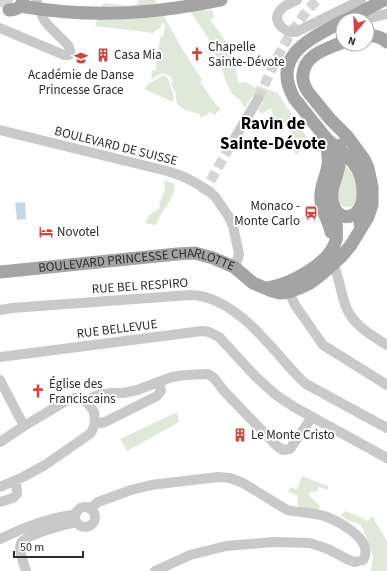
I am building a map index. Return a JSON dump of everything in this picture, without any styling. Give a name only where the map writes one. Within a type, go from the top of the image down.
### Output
[{"type":"main road","points":[[361,12],[383,0]]},
{"type":"main road","points":[[8,10],[19,8],[28,2],[54,11],[82,14],[121,14],[178,8],[219,1]]},
{"type":"main road","points":[[335,26],[312,38],[297,50],[287,70],[287,81],[294,98],[325,137],[354,163],[363,186],[360,230]]},
{"type":"main road","points":[[375,36],[387,42]]},
{"type":"main road","points":[[265,288],[283,284],[322,261],[332,258],[351,245],[368,217],[372,205],[372,187],[368,168],[364,159],[347,136],[330,119],[305,88],[303,80],[303,72],[306,63],[315,55],[335,45]]},
{"type":"main road","points":[[288,292],[310,283],[322,274],[332,258],[337,235],[332,191],[339,164],[340,146],[336,131],[330,119]]},
{"type":"main road","points":[[325,137],[328,164],[321,202],[332,235],[332,258]]},
{"type":"main road","points":[[333,201],[337,212],[346,217],[356,213],[362,202]]},
{"type":"main road","points":[[337,235],[340,231],[349,231],[352,237],[351,245]]},
{"type":"main road","name":"BOULEVARD PRINCESSE CHARLOTTE","points":[[0,272],[196,253],[234,266],[253,283],[280,293],[288,292]]},
{"type":"street","points":[[297,0],[282,8],[277,14],[279,24],[283,29],[291,32],[296,32],[361,0]]},
{"type":"street","points":[[0,28],[64,55],[69,55],[70,50],[68,44],[48,25],[28,2]]},
{"type":"street","points":[[375,17],[387,14]]},
{"type":"street","points":[[233,141],[258,99]]},
{"type":"street","name":"BOULEVARD DE SUISSE","points":[[0,130],[167,171],[182,176],[209,191],[221,205],[233,226],[239,254],[234,266]]},
{"type":"street","points":[[332,258],[339,278],[345,305],[350,315],[356,323],[387,345]]},
{"type":"street","points":[[288,292],[295,305],[323,345],[387,384]]},
{"type":"street","name":"RUE BEL RESPIRO","points":[[0,310],[20,307],[196,295],[206,297],[234,311],[266,341],[296,376],[306,384],[387,428]]},
{"type":"street","name":"RUE BELLEVUE","points":[[0,357],[202,331],[209,332],[219,337],[256,377],[276,395],[294,407],[387,458]]},
{"type":"street","points":[[87,402],[99,395],[111,392],[123,393],[137,390],[172,377],[208,374],[214,378],[224,392],[277,446],[283,450],[290,449],[312,417]]},
{"type":"street","points":[[0,487],[45,465],[93,429],[157,396],[161,391],[159,382]]},
{"type":"street","points":[[1,383],[24,426]]},
{"type":"street","points":[[0,442],[66,401],[75,398],[87,402],[94,412],[93,429]]},
{"type":"street","points":[[90,509],[98,502],[131,490],[151,485],[213,477],[230,478],[243,483],[287,510],[321,515],[329,517],[340,523],[361,539],[365,553],[363,560],[355,562],[328,549],[310,543],[274,542],[226,546],[190,555],[155,571]]},
{"type":"street","points":[[0,502],[13,498],[17,494],[16,480]]},
{"type":"street","points":[[0,539],[15,531],[62,516],[76,518],[82,526],[85,527],[91,525],[95,516],[90,509],[86,507],[78,510],[76,518]]},
{"type":"street","points":[[26,571],[22,559],[20,547],[21,542],[24,539],[76,518]]},
{"type":"shaded area","points":[[139,0],[155,0],[180,45],[202,80],[200,82],[214,102],[221,109],[214,115],[211,112],[201,118],[199,114],[185,110],[177,104],[176,94],[171,84],[173,80],[167,75],[159,74],[151,80],[152,70],[155,71],[160,37],[163,36],[165,26],[164,23],[161,24],[161,27],[153,33],[95,26],[101,7],[104,3],[131,6],[137,4]]},
{"type":"shaded area","points":[[201,0],[205,11],[212,9],[214,18],[210,19],[229,46],[239,83],[246,82],[256,88],[257,85],[278,93],[303,128],[302,130],[310,142],[296,155],[290,140],[292,133],[283,123],[280,124],[274,118],[271,108],[262,114],[258,110],[263,102],[252,96],[245,108],[240,100],[232,94],[225,80],[221,64],[209,43],[208,38],[184,2]]},
{"type":"shaded area","points":[[164,75],[168,79],[174,96],[173,102],[144,89],[149,83]]},
{"type":"shaded area","points":[[345,165],[354,177],[358,193],[356,202],[349,207],[343,206],[339,197],[340,183]]},
{"type":"shaded area","points":[[164,180],[175,184],[173,195],[156,225],[145,223],[149,215],[160,208],[159,204],[165,190]]},
{"type":"shaded area","points":[[177,412],[179,422],[127,451],[120,439]]},
{"type":"shaded area","points":[[302,476],[328,486],[328,490],[319,487],[317,491],[308,493],[320,506],[319,511],[300,510],[297,503],[298,496],[288,492],[290,487],[297,489]]},
{"type":"shaded area","points":[[346,511],[360,516],[367,521],[372,516],[387,541],[387,571],[371,571],[373,556],[368,541],[361,525],[345,519],[340,515]]},
{"type":"water","points":[[25,202],[26,219],[17,220],[15,203]]},
{"type":"tunnel","points":[[0,0],[26,7]]},
{"type":"tunnel","points":[[258,99],[290,34],[317,0]]},
{"type":"tunnel","points":[[203,194],[233,141]]},
{"type":"place","name":"Chapelle Sainte-Dévote","points":[[197,54]]},
{"type":"place","name":"Casa Mia","points":[[103,55]]},
{"type":"place","name":"Académie de Danse Princesse Grace","points":[[81,58]]},
{"type":"place","name":"Monaco - Monte Carlo","points":[[311,213]]},
{"type":"place","name":"Novotel","points":[[46,232]]},
{"type":"place","name":"Église des Franciscains","points":[[38,391]]},
{"type":"place","name":"Le Monte Cristo","points":[[240,435]]},
{"type":"district","name":"Ravin de Sainte-Dévote","points":[[273,134]]}]
